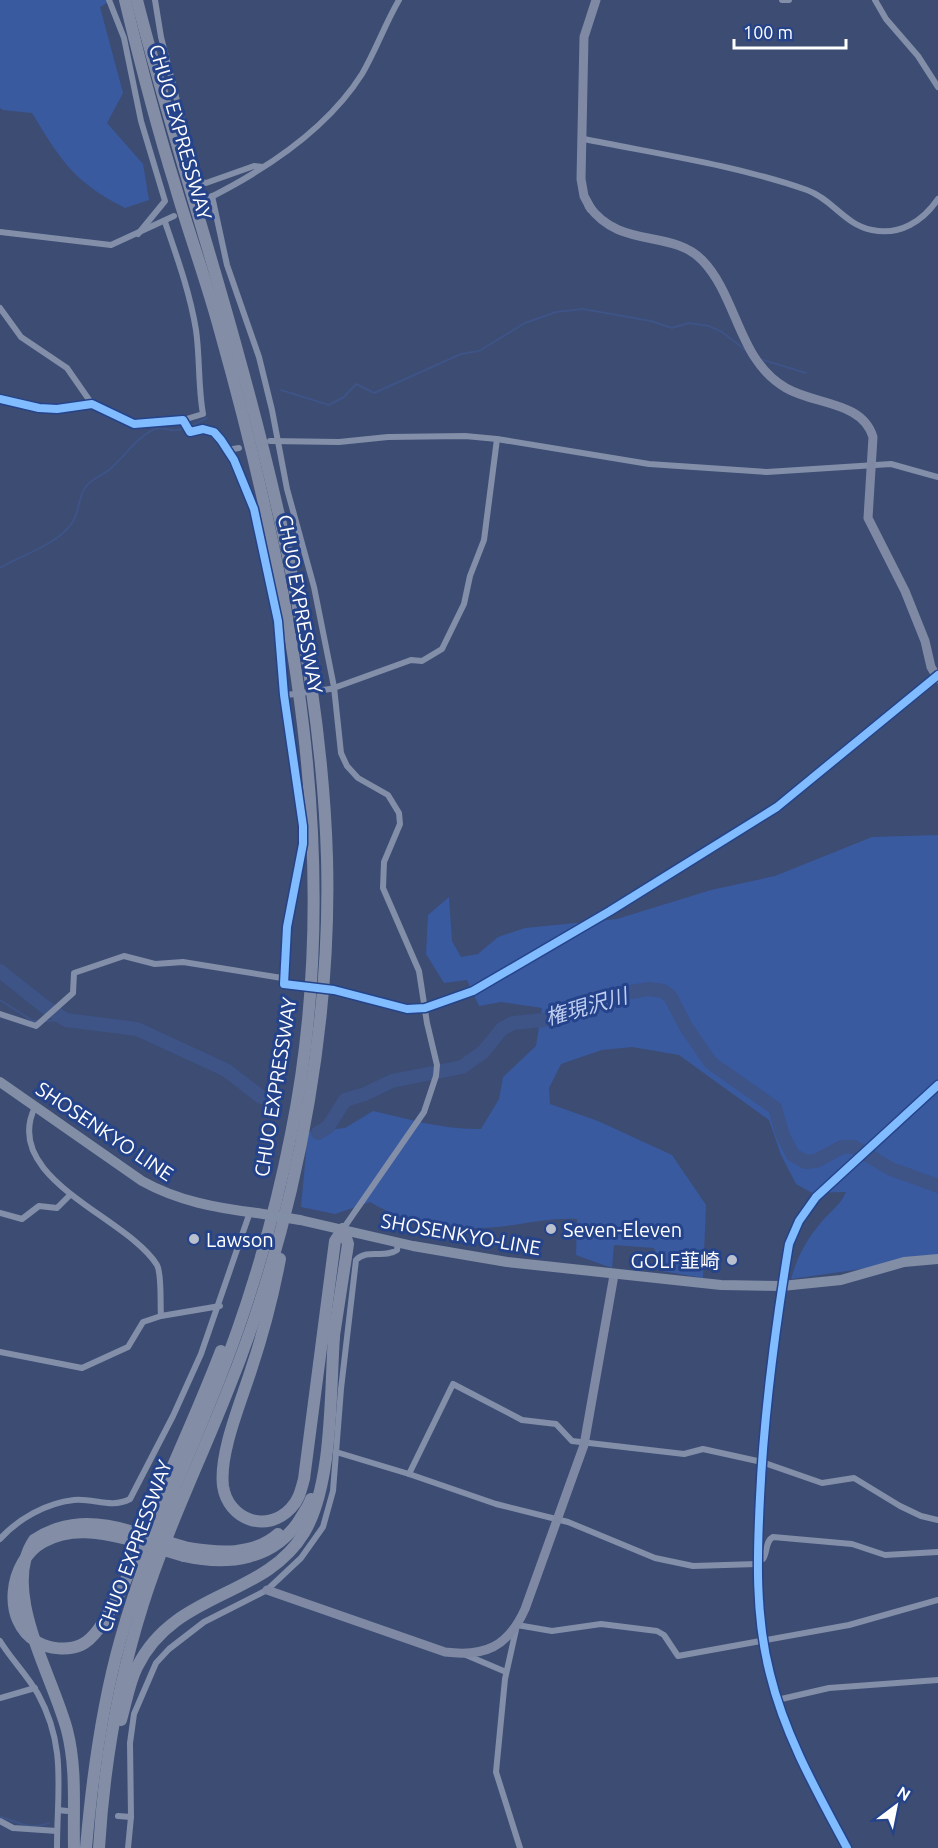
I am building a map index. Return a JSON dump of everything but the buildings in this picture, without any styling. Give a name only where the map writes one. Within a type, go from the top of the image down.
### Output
[{"type":"highway","name":"CHUO EXPRESSWAY","points":[[86,1848],[98,1737],[120,1642],[146,1559],[234,1339],[259,1258],[292,1133],[306,1031],[315,922],[310,784],[285,604],[220,330],[174,182],[125,0]]},
{"type":"highway","name":"CHUO EXPRESSWAY","points":[[99,1848],[105,1782],[118,1697],[144,1601],[246,1343],[291,1190],[311,1082],[327,922],[327,856],[315,719],[291,574],[241,364],[157,80],[137,0]]},
{"type":"highway","points":[[291,1190],[279,1263],[223,1469],[226,1499],[234,1511],[260,1523],[277,1519],[291,1509],[298,1499],[304,1479],[321,1334],[335,1241],[343,1229]]},
{"type":"highway","points":[[259,1258],[116,1601],[102,1623],[82,1644],[53,1648],[36,1642],[18,1619],[13,1600],[18,1570],[42,1543],[66,1534],[102,1532],[128,1535],[186,1552],[219,1560],[244,1559],[265,1553],[295,1527],[309,1503],[319,1457],[348,1244],[343,1229]]},
{"type":"highway","points":[[186,1552],[239,1551],[260,1546],[275,1537],[294,1519],[304,1501],[311,1474],[321,1334]]},
{"type":"highway","points":[[105,1782],[135,1670],[156,1639],[185,1613],[272,1568],[291,1551],[304,1532],[319,1500],[334,1335]]},
{"type":"highway","points":[[74,1848],[74,1768],[67,1730],[58,1704],[10,1621],[5,1596],[8,1573],[26,1545],[60,1527],[106,1524],[128,1535]]},
{"type":"main road","name":"SHOSENKYO LINE","points":[[0,1082],[162,1193],[182,1200],[300,1220]]},
{"type":"main road","name":"SHOSENKYO-LINE","points":[[300,1220],[398,1243],[507,1262],[721,1285],[782,1286],[841,1280],[904,1263],[938,1259]]},
{"type":"street","points":[[109,0],[124,38],[141,121],[165,201],[138,234]]},
{"type":"street","points":[[155,0],[161,37],[196,176],[200,181],[206,183],[254,166],[263,167]]},
{"type":"street","points":[[202,201],[263,167],[303,138],[352,89],[399,0]]},
{"type":"street","points":[[334,990],[396,1007],[425,1008],[491,981],[573,931],[610,912],[777,807],[937,677],[905,591],[868,518],[867,504],[873,464],[873,437],[870,426],[862,417],[846,409],[807,399],[784,388],[764,372],[746,342],[718,283],[702,259],[685,248],[618,230],[602,222],[584,196],[581,180],[584,139],[584,37],[596,0]]},
{"type":"street","points":[[782,0],[789,0]]},
{"type":"street","points":[[875,0],[886,19],[918,56],[938,87]]},
{"type":"street","points":[[584,139],[762,176],[809,191],[854,223],[873,230],[898,230],[920,220],[938,199]]},
{"type":"street","points":[[212,196],[230,275],[259,357],[273,442],[314,587],[339,742],[347,766],[358,778],[388,795],[399,813],[400,824],[384,862],[383,888],[419,971],[437,1065],[436,1076],[424,1112],[343,1229]]},
{"type":"street","points":[[0,232],[111,246],[174,216]]},
{"type":"street","points":[[0,308],[21,337],[67,368],[92,404],[134,424],[183,420],[203,414],[198,387],[196,332],[181,269],[165,222]]},
{"type":"street","points":[[0,399],[39,408],[57,409],[92,404]]},
{"type":"street","points":[[183,420],[190,432],[203,429],[214,432],[227,450],[254,509],[265,552],[278,621],[285,695],[303,826],[303,844],[287,927],[282,978],[284,984],[296,987]]},
{"type":"street","points":[[273,442],[339,442],[406,437],[497,438],[649,464],[767,472],[873,464],[911,468],[938,477]]},
{"type":"street","points":[[285,695],[332,688],[411,660],[422,661],[442,649],[448,642],[464,604],[470,576],[484,540],[497,438]]},
{"type":"street","points":[[227,450],[239,447]]},
{"type":"street","points":[[0,1014],[27,1025],[41,1024],[73,993],[74,973],[124,956],[155,964],[183,962],[282,978]]},
{"type":"street","points":[[847,1848],[805,1767],[777,1700],[763,1641],[757,1561],[764,1420],[789,1244],[802,1215],[816,1197],[938,1085]]},
{"type":"street","points":[[35,1107],[27,1127],[31,1148],[49,1175],[70,1195],[112,1222],[152,1258],[159,1268],[160,1316]]},
{"type":"street","points":[[0,1213],[22,1219],[39,1206],[57,1208],[70,1195]]},
{"type":"street","points":[[0,1539],[11,1527],[49,1506],[75,1500],[119,1505],[130,1499],[173,1416],[220,1306],[231,1263],[254,1213]]},
{"type":"street","points":[[128,1848],[131,1817],[130,1743],[134,1714],[156,1663],[169,1649],[204,1622],[267,1590],[301,1558],[322,1527],[333,1491],[356,1260],[366,1254],[392,1254],[398,1250],[398,1243]]},
{"type":"street","points":[[520,1848],[496,1772],[498,1729],[506,1672],[518,1625],[584,1444],[614,1275]]},
{"type":"street","points":[[0,1352],[82,1368],[128,1347],[143,1322],[160,1316],[220,1306]]},
{"type":"street","points":[[409,1474],[453,1384],[522,1420],[556,1424],[572,1441],[684,1454],[703,1449],[762,1462],[822,1483],[854,1478],[900,1506],[921,1516],[938,1520]]},
{"type":"street","points":[[336,1452],[496,1504],[558,1520],[655,1558],[679,1564],[693,1566],[757,1561],[763,1559],[768,1542],[773,1537],[852,1544],[885,1555],[938,1552]]},
{"type":"street","points":[[267,1590],[445,1652],[466,1655],[506,1672]]},
{"type":"street","points":[[518,1625],[552,1631],[601,1624],[657,1631],[664,1635],[678,1656],[849,1625],[938,1600]]},
{"type":"street","points":[[466,1655],[484,1652],[503,1641],[518,1625]]},
{"type":"street","points":[[0,1641],[35,1688],[54,1728],[58,1748],[57,1848]]},
{"type":"street","points":[[777,1700],[830,1688],[938,1680]]},
{"type":"street","points":[[0,1698],[35,1688]]},
{"type":"street","points":[[58,1810],[67,1811]]},
{"type":"street","points":[[117,1816],[131,1817]]},
{"type":"street","points":[[0,1821],[13,1828],[57,1831]]},
{"type":"shaded area","points":[[0,0],[112,0],[100,7],[123,93],[107,123],[143,164],[149,200],[125,208],[107,198],[70,169],[32,113],[0,108]]},
{"type":"shaded area","points":[[938,835],[938,1258],[791,1279],[799,1257],[810,1238],[846,1192],[812,1193],[796,1184],[781,1155],[769,1120],[679,1055],[632,1047],[602,1050],[561,1064],[549,1088],[550,1104],[598,1121],[672,1155],[706,1205],[703,1278],[662,1271],[654,1248],[614,1245],[612,1268],[576,1255],[577,1219],[457,1228],[404,1218],[370,1202],[335,1214],[301,1207],[308,1132],[345,1128],[373,1111],[440,1126],[481,1129],[499,1099],[503,1077],[536,1046],[542,1008],[501,1002],[479,1006],[467,980],[444,983],[426,954],[428,915],[449,897],[452,941],[461,957],[478,954],[498,937],[525,928],[617,919],[711,890],[775,876],[872,837]]},
{"type":"waterway","points":[[281,390],[329,405],[344,397],[356,384],[374,393],[461,354],[479,351],[525,323],[556,312],[583,309],[651,321],[672,328],[689,323],[709,326],[722,332],[748,352]]},
{"type":"waterway","points":[[760,359],[806,373]]},
{"type":"waterway","points":[[0,568],[46,545],[63,533],[73,521],[87,485],[110,469],[149,432],[160,428],[181,429],[207,418]]},
{"type":"waterway","name":"権現沢川","points":[[0,971],[44,1006],[66,1020],[137,1029],[226,1070],[261,1097]]},
{"type":"waterway","name":"権現沢川","points":[[318,1133],[328,1127],[345,1100],[365,1094],[392,1081],[462,1067],[483,1052],[502,1029],[513,1023],[554,1019],[570,1007],[599,997],[649,989],[663,991],[670,996],[686,1027],[711,1063],[775,1108],[783,1136],[793,1155],[806,1162],[816,1161],[842,1147],[854,1147],[891,1169],[938,1186]]},
{"type":"waterway","points":[[0,1000],[33,1021],[39,1021]]},
{"type":"waterway","points":[[45,1021],[66,1020]]},
{"type":"waterway","points":[[0,1817],[30,1826],[49,1823]]},
{"type":"tunnel","points":[[296,987],[334,990]]},
{"type":"cycle path","points":[[0,399],[39,408],[57,409],[92,404],[134,424],[183,420],[190,432],[203,429],[214,432],[234,460],[254,509],[278,621],[284,695],[303,826],[303,844],[287,927],[284,984],[334,990],[407,1009],[425,1008],[473,991],[610,911],[777,807],[938,675]]},
{"type":"cycle path","points":[[847,1848],[793,1742],[776,1697],[765,1652],[759,1608],[758,1541],[764,1434],[771,1370],[789,1244],[799,1221],[816,1197],[938,1085]]},
{"type":"place","name":"Seven-Eleven","points":[[551,1229]]},
{"type":"place","name":"Lawson","points":[[194,1239]]},
{"type":"place","name":"GOLF韮崎","points":[[732,1260]]}]
